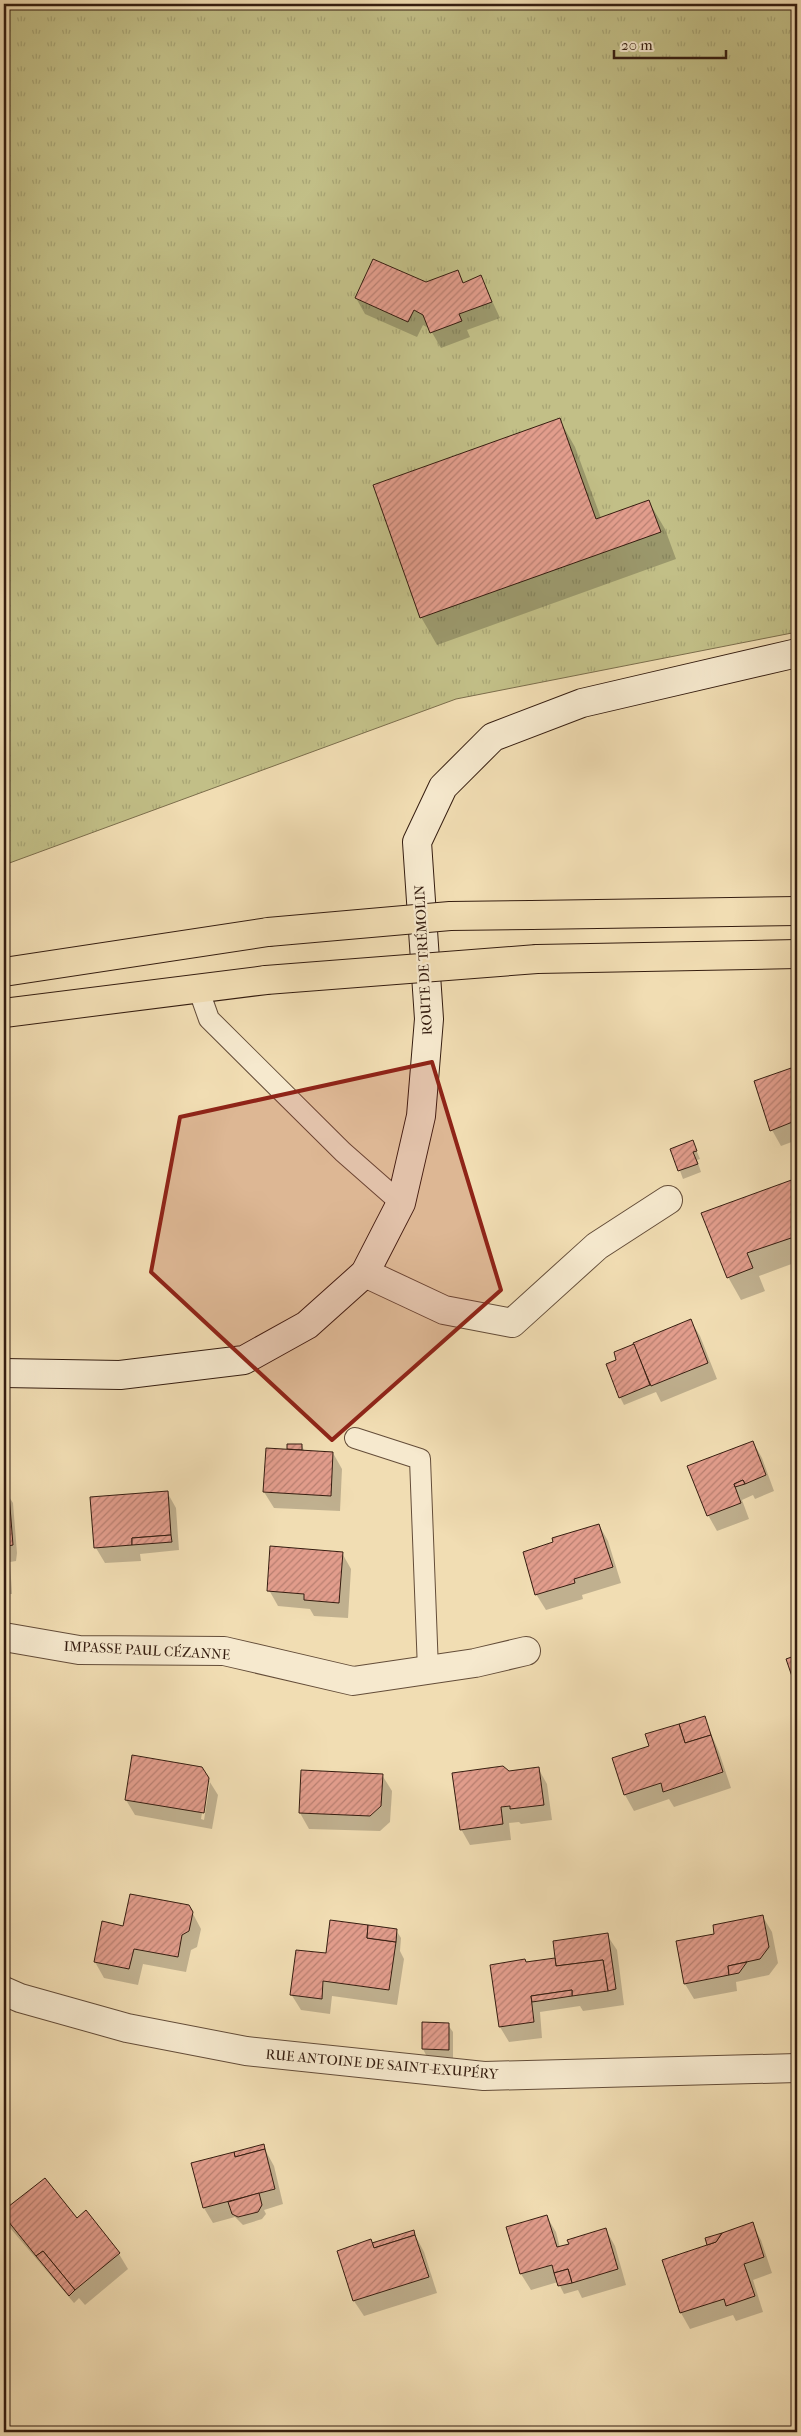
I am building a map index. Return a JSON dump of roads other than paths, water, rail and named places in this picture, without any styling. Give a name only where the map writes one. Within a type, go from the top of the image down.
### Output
[{"type":"highway","points":[[4,972],[268,932],[450,916],[797,911]]},
{"type":"highway","points":[[4,1013],[266,980],[537,959],[797,954]]},
{"type":"street","name":"ROUTE DE TRÉMOLIN","points":[[4,1373],[120,1375],[244,1360],[307,1324],[365,1273],[401,1203],[421,1116],[429,1019],[417,842],[443,786],[493,737],[582,703],[797,654]]},
{"type":"street","points":[[365,1273],[444,1310],[512,1323],[597,1246],[668,1200]]},
{"type":"street","name":"IMPASSE PAUL CÉZANNE","points":[[4,1637],[79,1650],[224,1651],[353,1681],[475,1663],[526,1651]]},
{"type":"street","name":"RUE ANTOINE DE SAINT-EXUPÉRY","points":[[4,1991],[20,1998],[127,2028],[246,2051],[484,2076],[797,2068]]},
{"type":"lane","points":[[198,988],[209,1019],[343,1152],[401,1203]]},
{"type":"lane","points":[[355,1438],[420,1459],[428,1670]]}]
